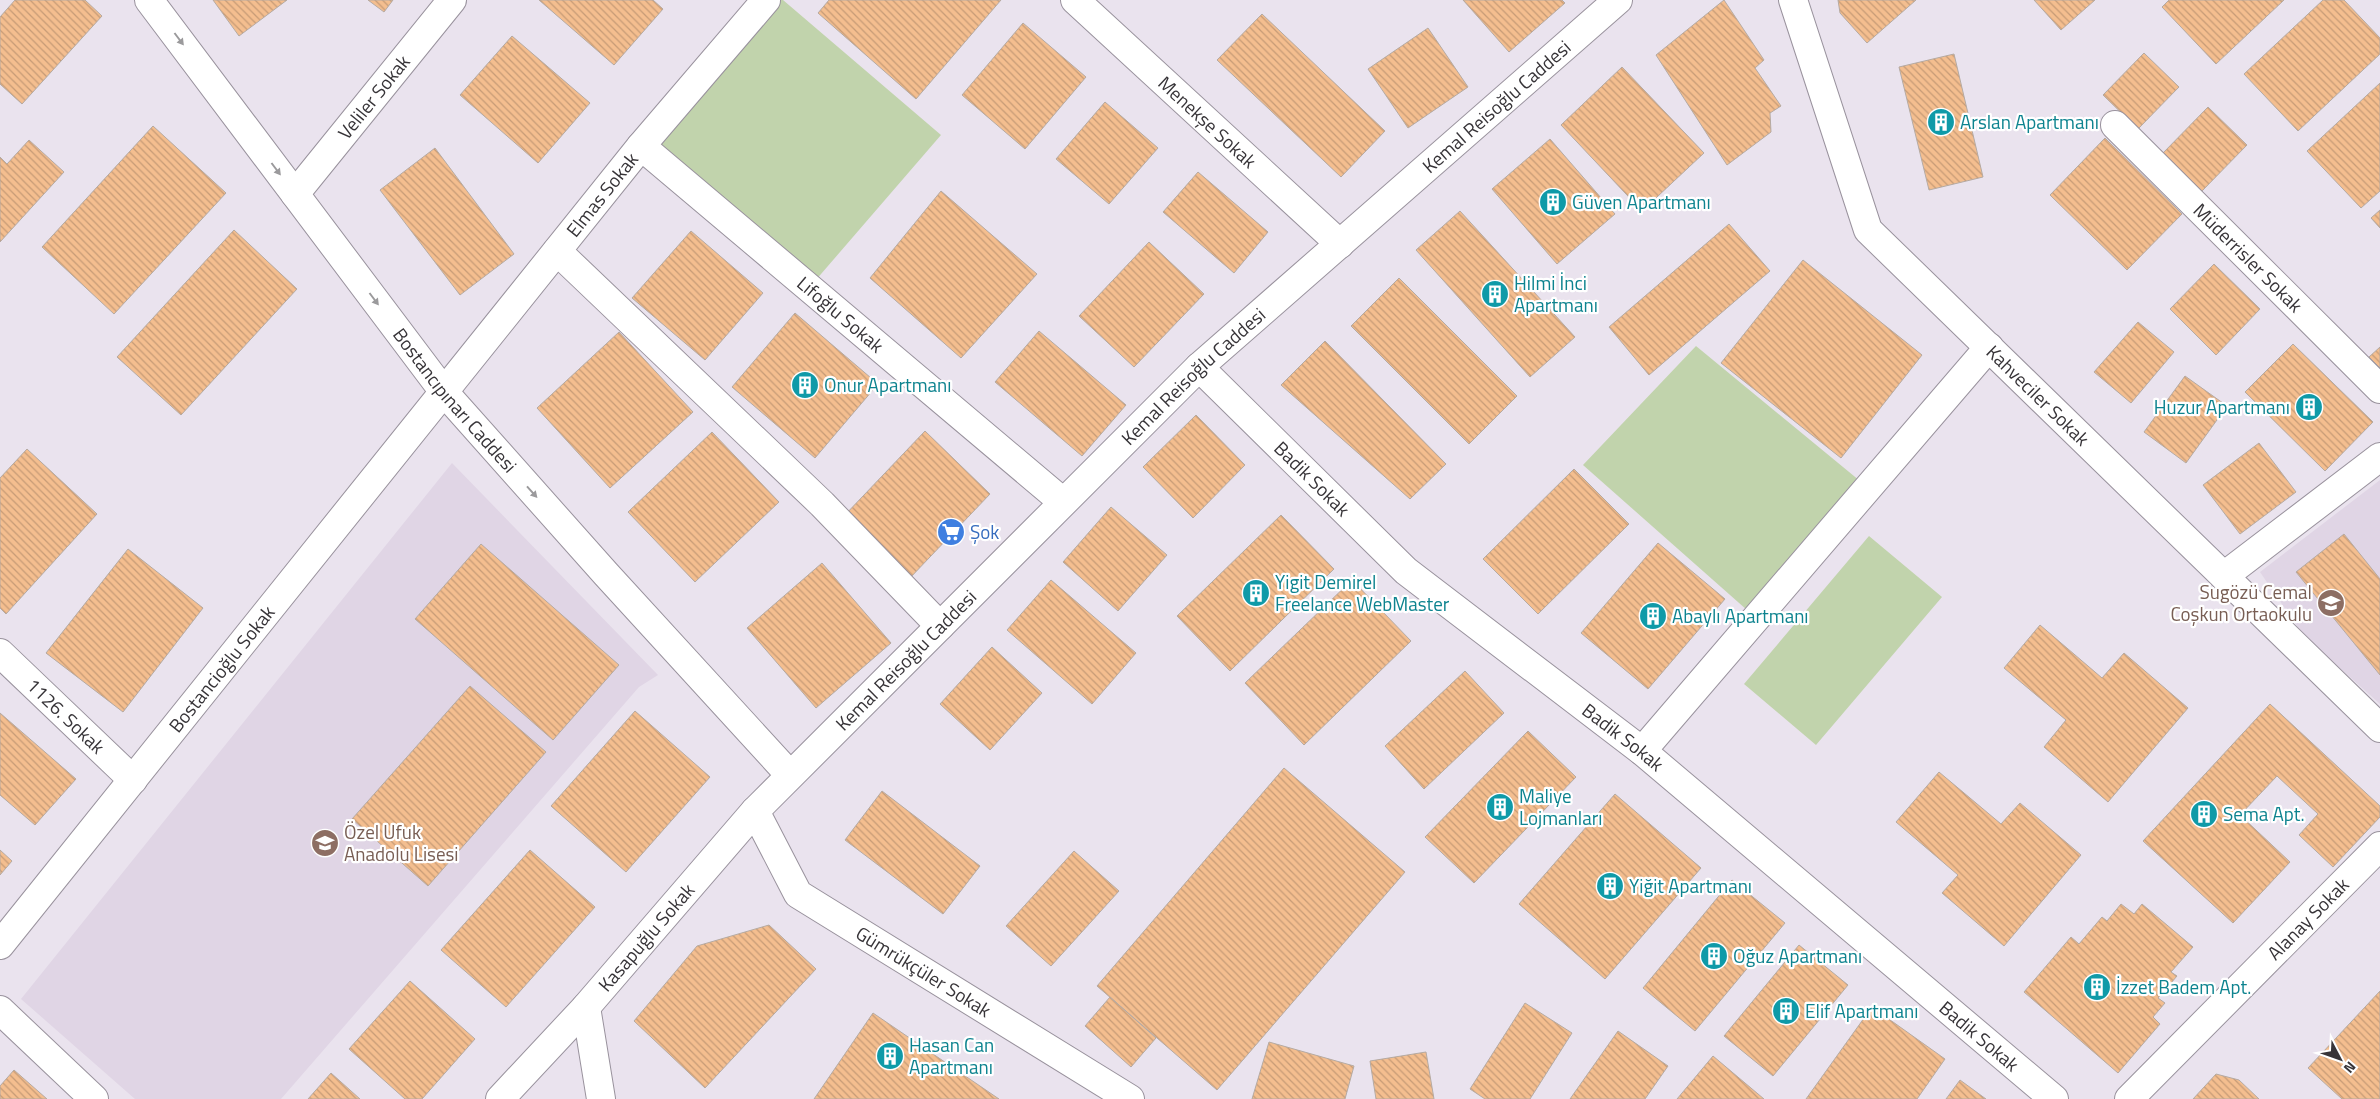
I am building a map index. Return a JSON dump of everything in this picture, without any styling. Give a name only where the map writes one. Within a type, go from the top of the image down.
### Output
[{"type":"street","name":"Bostancıpınarı Caddesi","points":[[149,0],[444,392],[606,574],[790,775]]},
{"type":"street","name":"Veliler Sokak","points":[[295,194],[452,0]]},
{"type":"street","name":"Elmas Sokak","points":[[444,392],[641,146],[766,0]]},
{"type":"street","name":"Menekşe Sokak","points":[[1075,0],[1340,244]]},
{"type":"street","name":"Kemal Reisoğlu Caddesi","points":[[790,775],[1199,368],[1618,0]]},
{"type":"street","name":"Kahveciler Sokak","points":[[1793,0],[1868,230],[2380,728]]},
{"type":"street","name":"Müderrisler Sokak","points":[[2115,126],[2380,389]]},
{"type":"street","name":"Lifoğlu Sokak","points":[[641,146],[1063,502]]},
{"type":"street","points":[[557,251],[822,504],[940,626]]},
{"type":"street","points":[[1642,751],[1989,347]]},
{"type":"street","name":"Badik Sokak","points":[[1199,368],[1406,571],[1642,751],[2054,1099]]},
{"type":"street","name":"Bostancioğlu Sokak","points":[[0,945],[444,392]]},
{"type":"street","points":[[2224,576],[2380,457]]},
{"type":"street","name":"1126. Sokak","points":[[0,653],[133,780]]},
{"type":"street","name":"Kasapuğlu Sokak","points":[[500,1099],[586,1007],[755,811],[790,775]]},
{"type":"street","name":"Gümrükçüler Sokak","points":[[755,811],[798,894],[1130,1099]]},
{"type":"street","name":"Alanay Sokak","points":[[2129,1099],[2380,846]]},
{"type":"street","points":[[586,1007],[602,1099]]},
{"type":"street","points":[[0,1010],[94,1099]]},
{"type":"shaded area","name":"Özel Ufuk Anadolu Lisesi","points":[[452,463],[658,675],[639,687],[281,1099],[135,1099],[21,999]]},
{"type":"shaded area","name":"Sugözü Cemal Coşkun Ortaokulu","points":[[2380,480],[2380,704],[2303,635],[2260,572]]},
{"type":"green space","points":[[779,0],[783,0],[941,135],[815,281],[654,146]]},
{"type":"green space","points":[[1696,346],[1860,481],[1747,610],[1583,465]]},
{"type":"green space","points":[[1869,536],[1942,597],[1816,745],[1744,684]]},
{"type":"building","points":[[15,0],[85,0],[102,16],[22,104],[0,84],[0,17]]},
{"type":"building","points":[[213,0],[287,0],[239,36]]},
{"type":"building","points":[[368,0],[393,0],[384,12]]},
{"type":"building","points":[[539,0],[653,0],[663,9],[614,65]]},
{"type":"building","points":[[829,0],[1001,0],[916,99],[818,13]]},
{"type":"building","points":[[1463,0],[1562,0],[1565,3],[1509,52]]},
{"type":"building","points":[[1724,0],[1764,60],[1755,68],[1781,106],[1770,113],[1771,132],[1727,165],[1656,55]]},
{"type":"building","points":[[1838,0],[1916,0],[1867,43],[1840,13]]},
{"type":"building","points":[[2034,0],[2095,0],[2061,30]]},
{"type":"building","points":[[2169,0],[2284,0],[2216,64],[2162,7]]},
{"type":"building","points":[[2323,0],[2344,0],[2380,38],[2380,54],[2298,131],[2244,74]]},
{"type":"building","points":[[1262,14],[1385,131],[1341,177],[1217,60]]},
{"type":"building","points":[[1023,23],[1086,77],[1025,149],[962,95]]},
{"type":"building","points":[[1428,28],[1468,87],[1408,128],[1368,69]]},
{"type":"building","points":[[512,36],[590,103],[538,163],[460,95]]},
{"type":"building","points":[[2144,53],[2179,87],[2138,129],[2103,95]]},
{"type":"building","name":"Arslan Apartmanı","points":[[1954,54],[1983,177],[1929,190],[1899,67]]},
{"type":"building","points":[[1622,67],[1704,153],[1642,211],[1561,125]]},
{"type":"building","points":[[2380,83],[2380,191],[2361,208],[2307,151]]},
{"type":"building","points":[[1105,102],[1158,148],[1109,204],[1056,159]]},
{"type":"building","points":[[2208,107],[2247,145],[2201,192],[2162,154]]},
{"type":"building","points":[[153,126],[226,193],[114,314],[42,247]]},
{"type":"building","points":[[2105,138],[2182,214],[2127,270],[2050,195]]},
{"type":"building","name":"Güven Apartmanı","points":[[1550,139],[1615,214],[1557,264],[1492,189]]},
{"type":"building","points":[[29,140],[64,172],[0,242],[0,157],[7,164]]},
{"type":"building","points":[[435,148],[514,254],[460,295],[380,190]]},
{"type":"building","points":[[1198,172],[1268,232],[1234,273],[1163,212]]},
{"type":"building","points":[[941,191],[1037,274],[961,358],[870,278]]},
{"type":"building","points":[[2380,210],[2380,228],[2371,218]]},
{"type":"building","name":"Hilmi İnci Apartmanı","points":[[1460,211],[1575,337],[1530,377],[1416,250]]},
{"type":"building","points":[[1729,224],[1770,271],[1649,375],[1609,327]]},
{"type":"building","points":[[234,230],[297,289],[181,415],[117,357]]},
{"type":"building","points":[[691,231],[763,293],[705,360],[632,298]]},
{"type":"building","points":[[1149,242],[1204,294],[1134,367],[1079,316]]},
{"type":"building","points":[[1803,260],[1922,355],[1841,458],[1721,363]]},
{"type":"building","points":[[2214,264],[2260,309],[2216,355],[2170,309]]},
{"type":"building","points":[[1399,278],[1517,396],[1469,444],[1351,326]]},
{"type":"building","name":"Onur Apartmanı","points":[[795,313],[878,384],[815,458],[732,387]]},
{"type":"building","points":[[2138,322],[2174,352],[2131,403],[2094,372]]},
{"type":"building","points":[[1039,331],[1126,405],[1082,456],[995,382]]},
{"type":"building","points":[[619,332],[693,412],[610,488],[537,408]]},
{"type":"building","points":[[1325,341],[1446,464],[1410,499],[1281,385]]},
{"type":"building","name":"Huzur Apartmanı","points":[[2293,344],[2373,422],[2325,471],[2245,392]]},
{"type":"building","points":[[2380,347],[2380,368],[2369,357]]},
{"type":"building","points":[[2185,376],[2227,406],[2186,463],[2144,432]]},
{"type":"building","points":[[1196,415],[1245,465],[1193,518],[1143,467]]},
{"type":"building","points":[[925,431],[990,494],[909,579],[843,517]]},
{"type":"building","points":[[712,432],[779,502],[695,582],[628,512]]},
{"type":"building","points":[[2259,443],[2296,492],[2240,534],[2203,485]]},
{"type":"building","points":[[27,449],[97,514],[6,614],[0,608],[0,478]]},
{"type":"building","points":[[1574,469],[1629,524],[1538,614],[1483,559]]},
{"type":"building","points":[[1111,507],[1167,555],[1118,611],[1063,562]]},
{"type":"building","name":"Yigit Demirel Freelance WebMaster","points":[[1281,515],[1334,569],[1230,671],[1177,616]]},
{"type":"building","points":[[2344,534],[2380,579],[2380,675],[2296,572]]},
{"type":"building","name":"Abaylı Apartmanı","points":[[1658,543],[1725,599],[1648,689],[1581,633]]},
{"type":"building","points":[[481,544],[619,665],[553,740],[415,619]]},
{"type":"building","points":[[128,549],[203,608],[123,712],[46,653]]},
{"type":"building","points":[[822,563],[891,643],[816,708],[747,628]]},
{"type":"building","points":[[1051,580],[1136,653],[1092,704],[1007,630]]},
{"type":"building","points":[[1352,580],[1411,641],[1304,745],[1245,683]]},
{"type":"building","points":[[2040,625],[2102,678],[2124,653],[2188,708],[2108,802],[2044,747],[2066,720],[2004,668]]},
{"type":"building","points":[[992,647],[1042,693],[990,750],[940,704]]},
{"type":"building","points":[[1465,671],[1504,713],[1424,789],[1385,746]]},
{"type":"building","points":[[470,686],[546,752],[428,886],[352,819]]},
{"type":"building","name":"Sema Apt.","points":[[2270,704],[2380,806],[2380,817],[2333,867],[2299,835],[2318,814],[2277,776],[2240,815],[2290,862],[2233,923],[2143,841]]},
{"type":"building","points":[[635,711],[710,777],[626,872],[551,806]]},
{"type":"building","points":[[0,713],[76,779],[35,825],[0,795]]},
{"type":"building","name":"Maliye Lojmanları","points":[[1528,731],[1576,777],[1474,883],[1425,837]]},
{"type":"building","points":[[1284,768],[1405,872],[1217,1090],[1097,986]]},
{"type":"building","points":[[1939,772],[2001,824],[2020,803],[2081,855],[2004,946],[1942,893],[1958,875],[1896,822]]},
{"type":"building","points":[[882,791],[980,866],[943,914],[845,840]]},
{"type":"building","name":"Yiğit Apartmanı","points":[[1615,794],[1701,868],[1605,979],[1519,904]]},
{"type":"building","points":[[0,850],[12,861],[0,875]]},
{"type":"building","points":[[530,850],[595,907],[506,1007],[441,950]]},
{"type":"building","points":[[1074,851],[1119,891],[1051,966],[1006,926]]},
{"type":"building","name":"Oğuz Apartmanı","points":[[1732,880],[1785,923],[1695,1031],[1643,988]]},
{"type":"building","name":"İzzet Badem Apt.","points":[[2121,904],[2134,914],[2142,904],[2193,947],[2171,972],[2177,976],[2158,998],[2165,1003],[2153,1017],[2160,1024],[2118,1073],[2024,992],[2071,937],[2079,944],[2102,917],[2107,921]]},
{"type":"building","points":[[769,925],[816,969],[705,1088],[634,1021],[697,946]]},
{"type":"building","name":"Elif Apartmanı","points":[[1799,945],[1848,985],[1773,1076],[1724,1036]]},
{"type":"building","points":[[410,981],[475,1039],[422,1099],[405,1099],[349,1049]]},
{"type":"building","points":[[2380,991],[2380,1099],[2342,1099],[2308,1068]]},
{"type":"building","points":[[1110,997],[1156,1038],[1131,1067],[1085,1026]]},
{"type":"building","points":[[1525,1003],[1572,1033],[1530,1099],[1485,1099],[1470,1089]]},
{"type":"building","points":[[1872,1007],[1945,1059],[1917,1099],[1806,1099]]},
{"type":"building","name":"Hasan Can Apartmanı","points":[[873,1013],[999,1099],[814,1099]]},
{"type":"building","points":[[1618,1031],[1668,1066],[1645,1099],[1570,1099]]},
{"type":"building","points":[[1269,1042],[1354,1066],[1345,1099],[1252,1099]]},
{"type":"building","points":[[1426,1052],[1434,1099],[1376,1099],[1370,1061]]},
{"type":"building","points":[[1713,1056],[1764,1099],[1677,1099]]},
{"type":"building","points":[[14,1070],[47,1099],[0,1099],[0,1086]]},
{"type":"building","points":[[331,1073],[360,1099],[308,1099]]},
{"type":"building","points":[[2216,1074],[2239,1080],[2259,1099],[2193,1099]]},
{"type":"building","points":[[1960,1080],[1986,1099],[1946,1099]]},
{"type":"place","name":"Arslan Apartmanı","points":[[1941,122]]},
{"type":"place","name":"Güven Apartmanı","points":[[1553,202]]},
{"type":"place","name":"Hilmi İnci Apartmanı","points":[[1495,294]]},
{"type":"place","name":"Onur Apartmanı","points":[[805,385]]},
{"type":"place","name":"Huzur Apartmanı","points":[[2309,407]]},
{"type":"place","name":"Şok","points":[[951,532]]},
{"type":"place","name":"Yigit Demirel Freelance WebMaster","points":[[1256,593]]},
{"type":"place","name":"Sugözü Cemal Coşkun Ortaokulu","points":[[2331,603]]},
{"type":"place","name":"Abaylı Apartmanı","points":[[1653,616]]},
{"type":"place","name":"Maliye Lojmanları","points":[[1500,807]]},
{"type":"place","name":"Sema Apt.","points":[[2204,814]]},
{"type":"place","name":"Özel Ufuk Anadolu Lisesi","points":[[325,843]]},
{"type":"place","name":"Yiğit Apartmanı","points":[[1610,886]]},
{"type":"place","name":"Oğuz Apartmanı","points":[[1714,956]]},
{"type":"place","name":"İzzet Badem Apt.","points":[[2097,987]]},
{"type":"place","name":"Elif Apartmanı","points":[[1786,1011]]},
{"type":"place","name":"Hasan Can Apartmanı","points":[[890,1056]]}]
